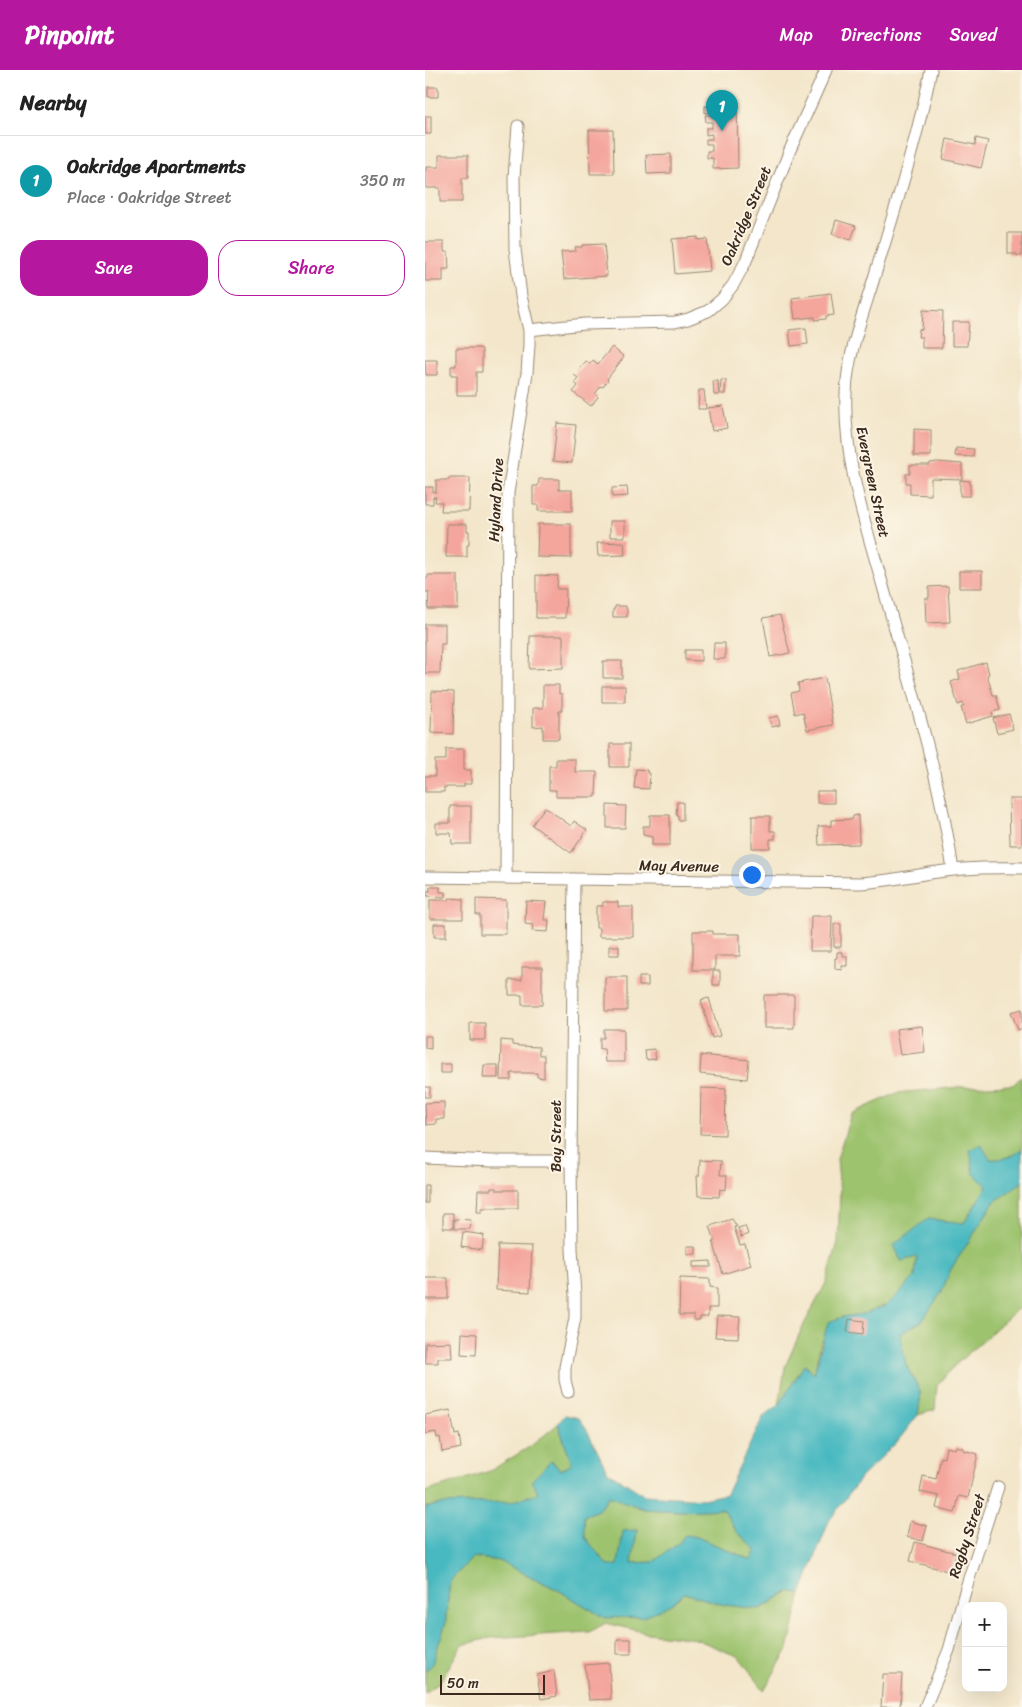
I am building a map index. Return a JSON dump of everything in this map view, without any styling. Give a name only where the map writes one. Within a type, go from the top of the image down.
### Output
[{"type":"street","name":"Oakridge Street","points":[[529,330],[585,324],[689,320],[708,311],[722,299],[733,285],[745,263],[790,150],[826,70]]},
{"type":"street","name":"Evergreen Street","points":[[931,70],[906,171],[859,329],[850,366],[846,392],[846,423],[852,467],[871,546],[939,787],[953,870]]},
{"type":"street","name":"Hyland Drive","points":[[506,878],[508,493],[527,373],[529,330],[521,296],[515,249],[514,177],[518,126]]},
{"type":"street","name":"May Avenue","points":[[425,877],[861,883],[888,881],[953,870],[998,867],[1022,868]]},
{"type":"street","name":"Bay Street","points":[[568,1392],[565,1380],[565,1367],[575,1318],[571,1161],[574,879]]},
{"type":"street","points":[[425,1158],[492,1161],[571,1161]]},
{"type":"street","name":"Ragby Street","points":[[925,1707],[949,1650],[966,1588],[998,1487]]},
{"type":"green space","points":[[1022,1076],[1022,1148],[1020,1152],[999,1160],[990,1159],[981,1145],[987,1186],[964,1223],[928,1219],[917,1257],[915,1277],[888,1304],[863,1314],[843,1317],[821,1342],[814,1374],[805,1365],[779,1405],[785,1367],[802,1328],[826,1283],[838,1242],[840,1194],[837,1159],[851,1114],[897,1093],[960,1087],[1013,1085]]},
{"type":"green space","points":[[1022,1182],[1022,1305],[953,1367],[937,1385],[935,1410],[918,1415],[921,1393],[906,1365],[900,1334],[922,1321],[941,1293],[951,1269],[994,1202]]},
{"type":"green space","points":[[558,1424],[572,1463],[561,1470],[552,1461],[538,1493],[511,1502],[441,1504],[425,1508],[425,1492],[490,1471],[531,1446]]},
{"type":"green space","points":[[609,1496],[644,1509],[680,1511],[723,1509],[737,1532],[756,1550],[751,1560],[697,1537],[678,1544],[653,1562],[632,1563],[637,1530],[624,1531],[618,1566],[607,1566],[585,1537],[584,1516],[598,1510]]},
{"type":"green space","points":[[473,1557],[499,1561],[558,1590],[605,1618],[671,1604],[684,1593],[725,1605],[760,1609],[790,1591],[801,1594],[788,1649],[764,1690],[739,1657],[696,1639],[648,1633],[606,1623],[589,1632],[489,1638],[462,1645],[439,1683],[425,1693],[425,1672],[432,1664],[445,1625],[450,1581]]},
{"type":"water","points":[[981,1144],[990,1159],[994,1159],[1012,1156],[1022,1148],[1022,1182],[994,1202],[951,1269],[941,1293],[922,1321],[900,1334],[906,1365],[921,1393],[918,1415],[896,1443],[861,1477],[829,1521],[801,1594],[789,1591],[760,1609],[725,1605],[684,1593],[671,1604],[644,1617],[605,1618],[558,1590],[499,1561],[473,1557],[450,1581],[445,1625],[432,1664],[425,1672],[425,1508],[441,1504],[511,1502],[538,1493],[532,1480],[551,1461],[561,1470],[572,1463],[558,1424],[565,1415],[579,1418],[607,1471],[644,1495],[703,1499],[726,1494],[763,1417],[779,1405],[804,1365],[814,1374],[828,1322],[843,1317],[863,1314],[887,1305],[915,1277],[917,1257],[901,1261],[894,1245],[928,1219],[964,1223],[987,1186],[974,1174],[970,1150]],"holes":[[[609,1496],[644,1509],[680,1511],[723,1509],[737,1532],[756,1550],[751,1560],[697,1537],[685,1535],[678,1544],[653,1562],[632,1563],[637,1530],[623,1531],[618,1565],[608,1566],[585,1537],[584,1516],[598,1510]]]},
{"type":"building","points":[[428,87],[438,87],[438,97],[428,97]]},
{"type":"building","points":[[737,100],[738,168],[713,169],[713,158],[707,158],[707,151],[712,151],[712,144],[706,144],[706,139],[712,139],[712,134],[706,135],[706,128],[712,128],[712,122],[706,122],[705,115],[711,115],[711,112],[705,113],[705,106],[712,106],[712,101]]},
{"type":"building","points":[[425,116],[431,116],[431,134],[425,134]]},
{"type":"building","points":[[589,130],[613,130],[614,174],[590,174]]},
{"type":"building","points":[[976,138],[988,141],[981,168],[943,159],[947,139],[975,145]]},
{"type":"building","points":[[671,154],[671,173],[647,174],[646,155]]},
{"type":"building","points":[[439,155],[468,155],[468,178],[462,178],[462,202],[440,202],[440,188],[426,188],[426,167],[439,167]]},
{"type":"building","points":[[836,220],[856,226],[851,240],[832,234]]},
{"type":"building","points":[[1008,233],[1022,233],[1022,256],[1008,254]]},
{"type":"building","points":[[698,237],[698,240],[707,239],[710,271],[675,274],[672,239]]},
{"type":"building","points":[[425,242],[444,242],[444,252],[448,252],[449,269],[443,269],[443,281],[425,281]]},
{"type":"building","points":[[604,244],[607,276],[564,279],[561,252],[576,251],[575,247],[582,247],[582,245]]},
{"type":"building","points":[[831,293],[834,315],[826,316],[826,319],[815,320],[815,317],[795,319],[792,298]]},
{"type":"building","points":[[923,310],[943,311],[942,348],[922,348],[922,337],[918,337],[919,329],[922,330]]},
{"type":"building","points":[[952,322],[969,322],[967,346],[952,346]]},
{"type":"building","points":[[806,328],[808,344],[791,346],[789,330]]},
{"type":"building","points":[[612,347],[624,357],[603,387],[601,386],[595,394],[598,397],[591,406],[573,392],[578,386],[575,383],[578,378],[574,375],[586,361],[590,364],[593,360],[598,364]]},
{"type":"building","points":[[456,348],[482,349],[482,372],[476,372],[476,395],[457,395],[457,375],[451,375],[451,366],[456,366]]},
{"type":"building","points":[[425,360],[437,360],[437,375],[426,375]]},
{"type":"building","points":[[721,380],[726,380],[725,394],[720,394]]},
{"type":"building","points":[[713,381],[718,381],[719,395],[714,395]]},
{"type":"building","points":[[699,390],[704,390],[706,409],[698,409]]},
{"type":"building","points":[[723,406],[727,428],[712,431],[708,408]]},
{"type":"building","points":[[557,423],[576,425],[572,463],[553,461]]},
{"type":"building","points":[[914,429],[931,430],[931,456],[914,456]]},
{"type":"building","points":[[956,448],[974,449],[973,457],[955,456]]},
{"type":"building","points":[[930,463],[962,464],[962,479],[931,478],[931,495],[910,494],[910,483],[906,483],[906,474],[910,474],[910,465],[930,465]]},
{"type":"building","points":[[449,478],[470,478],[469,511],[441,511],[442,502],[435,502],[436,497],[433,497],[433,504],[425,504],[425,487],[433,487],[433,492],[436,492],[436,480],[449,480]]},
{"type":"building","points":[[539,479],[559,479],[559,490],[572,490],[572,511],[538,511],[538,505],[533,505],[533,486],[538,486]]},
{"type":"building","points":[[960,480],[970,481],[970,496],[960,496]]},
{"type":"building","points":[[627,487],[628,496],[612,497],[612,488]]},
{"type":"building","points":[[610,521],[625,521],[625,537],[610,537]]},
{"type":"building","points":[[447,524],[467,524],[469,545],[467,545],[467,557],[446,557]]},
{"type":"building","points":[[538,524],[571,524],[571,558],[537,557]]},
{"type":"building","points":[[624,542],[625,555],[598,556],[597,543]]},
{"type":"building","points":[[959,571],[982,571],[982,588],[959,588]]},
{"type":"building","points":[[428,575],[458,575],[458,609],[428,609],[429,592],[425,592],[425,578],[428,578]]},
{"type":"building","points":[[536,575],[558,576],[557,589],[566,589],[565,618],[536,618]]},
{"type":"building","points":[[948,586],[950,622],[926,623],[925,598],[929,598],[929,587]]},
{"type":"building","points":[[615,606],[626,606],[627,617],[613,617]]},
{"type":"building","points":[[780,615],[790,653],[770,657],[763,618]]},
{"type":"building","points":[[425,624],[445,624],[445,644],[441,644],[440,673],[425,673]]},
{"type":"building","points":[[530,636],[563,636],[563,668],[529,669]]},
{"type":"building","points":[[714,643],[725,643],[725,659],[713,659]]},
{"type":"building","points":[[685,650],[701,650],[701,661],[685,660]]},
{"type":"building","points":[[603,661],[622,661],[622,678],[603,678]]},
{"type":"building","points":[[986,662],[989,674],[987,675],[1000,710],[992,712],[993,716],[966,724],[961,707],[964,707],[963,703],[958,705],[951,682],[960,679],[958,671]]},
{"type":"building","points":[[825,678],[833,725],[807,730],[803,712],[795,714],[791,693],[799,691],[798,683]]},
{"type":"building","points":[[543,685],[559,685],[559,694],[562,694],[562,711],[559,711],[559,739],[543,739],[543,726],[533,727],[533,708],[543,708]]},
{"type":"building","points":[[602,686],[625,686],[625,702],[602,702]]},
{"type":"building","points":[[432,691],[454,692],[453,734],[431,733]]},
{"type":"building","points":[[1009,714],[1013,729],[997,733],[993,718]]},
{"type":"building","points":[[778,716],[780,725],[772,727],[769,718]]},
{"type":"building","points":[[610,744],[629,744],[629,767],[610,767]]},
{"type":"building","points":[[446,749],[464,749],[464,770],[471,770],[471,784],[464,784],[464,787],[444,787],[444,792],[425,792],[425,776],[435,776],[435,760],[446,760]]},
{"type":"building","points":[[556,759],[575,759],[575,772],[597,772],[596,797],[556,797],[556,790],[549,790],[549,766],[556,766]]},
{"type":"building","points":[[636,769],[647,770],[647,773],[650,773],[649,789],[634,788]]},
{"type":"building","points":[[817,791],[834,791],[834,803],[817,803]]},
{"type":"building","points":[[1009,799],[1022,799],[1022,845],[1010,845]]},
{"type":"building","points":[[677,802],[683,802],[683,820],[678,820],[678,815],[676,815]]},
{"type":"building","points":[[607,805],[626,806],[625,828],[607,828]]},
{"type":"building","points":[[450,806],[471,806],[471,844],[452,844],[451,833],[436,833],[436,823],[450,823]]},
{"type":"building","points":[[545,807],[571,826],[574,821],[587,830],[571,853],[532,825]]},
{"type":"building","points":[[650,815],[670,815],[670,845],[652,845],[652,837],[643,835],[643,826],[650,826]]},
{"type":"building","points":[[858,815],[859,844],[819,845],[818,826],[831,826],[831,820],[853,819],[853,816]]},
{"type":"building","points":[[752,816],[770,816],[770,831],[775,831],[775,839],[770,839],[770,848],[752,848]]},
{"type":"building","points":[[430,887],[440,887],[440,892],[445,892],[445,897],[427,896],[427,891],[430,891]]},
{"type":"building","points":[[449,898],[463,899],[463,919],[430,919],[430,900],[449,900]]},
{"type":"building","points":[[476,899],[506,900],[506,934],[480,934],[480,915],[476,915]]},
{"type":"building","points":[[526,901],[546,902],[544,920],[549,920],[548,932],[532,931],[533,925],[525,924]]},
{"type":"building","points":[[603,902],[618,902],[618,907],[633,907],[633,937],[599,937],[599,928],[596,928],[596,906],[603,906]]},
{"type":"building","points":[[811,916],[832,916],[831,951],[810,951]]},
{"type":"building","points":[[434,924],[446,924],[446,937],[434,937]]},
{"type":"building","points":[[834,924],[841,924],[841,947],[834,947]]},
{"type":"building","points":[[693,931],[713,931],[713,934],[740,934],[740,956],[715,956],[715,970],[693,970]]},
{"type":"building","points":[[609,946],[619,946],[619,955],[609,955]]},
{"type":"building","points":[[837,952],[842,952],[842,956],[847,956],[847,966],[842,966],[842,970],[835,969]]},
{"type":"building","points":[[522,967],[542,967],[542,1005],[522,1005],[522,995],[509,995],[509,980],[522,980]]},
{"type":"building","points":[[713,971],[720,971],[720,985],[713,985]]},
{"type":"building","points":[[605,977],[627,977],[627,1011],[605,1011]]},
{"type":"building","points":[[639,977],[648,977],[648,986],[639,986]]},
{"type":"building","points":[[764,995],[794,995],[794,1028],[764,1028]]},
{"type":"building","points":[[709,998],[720,1036],[712,1038],[701,1000]]},
{"type":"building","points":[[1022,1009],[1022,1028],[1018,1030],[1011,1012]]},
{"type":"building","points":[[470,1023],[485,1023],[485,1040],[470,1040]]},
{"type":"building","points":[[922,1026],[925,1052],[900,1055],[896,1029]]},
{"type":"building","points":[[604,1029],[624,1029],[624,1062],[605,1062],[604,1049],[600,1049],[600,1038],[604,1038]]},
{"type":"building","points":[[425,1036],[431,1036],[431,1049],[425,1048]]},
{"type":"building","points":[[501,1040],[512,1041],[512,1045],[539,1047],[539,1055],[544,1055],[544,1078],[537,1077],[537,1073],[511,1073],[511,1080],[500,1080]]},
{"type":"building","points":[[654,1049],[656,1059],[646,1060],[645,1050]]},
{"type":"building","points":[[701,1055],[749,1060],[747,1079],[700,1074]]},
{"type":"building","points":[[440,1064],[451,1064],[451,1073],[440,1073]]},
{"type":"building","points":[[484,1065],[498,1065],[498,1078],[483,1078]]},
{"type":"building","points":[[425,1087],[430,1087],[430,1097],[425,1097]]},
{"type":"building","points":[[701,1088],[726,1089],[725,1135],[700,1134]]},
{"type":"building","points":[[444,1102],[444,1119],[436,1119],[436,1124],[426,1125],[425,1103]]},
{"type":"building","points":[[700,1160],[721,1161],[720,1175],[727,1175],[726,1190],[720,1189],[719,1197],[698,1196],[697,1176],[699,1176]]},
{"type":"building","points":[[425,1185],[428,1185],[428,1203],[425,1203]]},
{"type":"building","points":[[491,1188],[496,1188],[496,1190],[518,1190],[518,1208],[482,1208],[482,1212],[477,1212],[478,1190],[491,1190]]},
{"type":"building","points":[[443,1213],[453,1213],[453,1228],[443,1228]]},
{"type":"building","points":[[454,1219],[471,1220],[470,1229],[454,1229]]},
{"type":"building","points":[[732,1219],[737,1227],[734,1227],[740,1245],[745,1244],[751,1265],[723,1274],[710,1226]]},
{"type":"building","points":[[745,1226],[748,1234],[741,1237],[738,1228]]},
{"type":"building","points":[[463,1232],[484,1235],[482,1250],[461,1247]]},
{"type":"building","points":[[498,1245],[532,1246],[530,1292],[496,1290]]},
{"type":"building","points":[[687,1246],[696,1246],[696,1254],[687,1254]]},
{"type":"building","points":[[711,1261],[711,1267],[693,1267],[693,1262]]},
{"type":"building","points":[[425,1278],[448,1278],[448,1299],[425,1299]]},
{"type":"building","points":[[680,1278],[710,1279],[710,1287],[717,1288],[717,1308],[708,1308],[708,1317],[700,1317],[700,1320],[694,1320],[694,1315],[679,1315]]},
{"type":"building","points":[[717,1316],[740,1317],[738,1338],[715,1337]]},
{"type":"building","points":[[849,1319],[864,1321],[863,1334],[847,1332]]},
{"type":"building","points":[[462,1333],[477,1334],[476,1355],[461,1354]]},
{"type":"building","points":[[451,1342],[452,1358],[438,1358],[438,1363],[425,1363],[425,1343]]},
{"type":"building","points":[[450,1410],[455,1435],[459,1434],[461,1448],[442,1452],[440,1437],[437,1438],[436,1432],[425,1434],[425,1415]]},
{"type":"building","points":[[956,1446],[978,1454],[968,1498],[959,1496],[955,1513],[936,1508],[939,1496],[920,1492],[923,1476],[936,1479],[941,1457],[944,1458],[946,1447],[955,1449]]},
{"type":"building","points":[[910,1521],[927,1526],[923,1541],[907,1537]]},
{"type":"building","points":[[915,1542],[956,1553],[951,1572],[910,1561]]},
{"type":"building","points":[[617,1639],[631,1639],[631,1654],[617,1654]]},
{"type":"building","points":[[609,1663],[611,1699],[589,1700],[585,1665]]},
{"type":"building","points":[[554,1671],[557,1696],[541,1699],[537,1675]]},
{"type":"building","points":[[883,1674],[902,1674],[900,1707],[881,1707]]},
{"type":"place","name":"Oakridge Apartments","points":[[722,131]]}]
